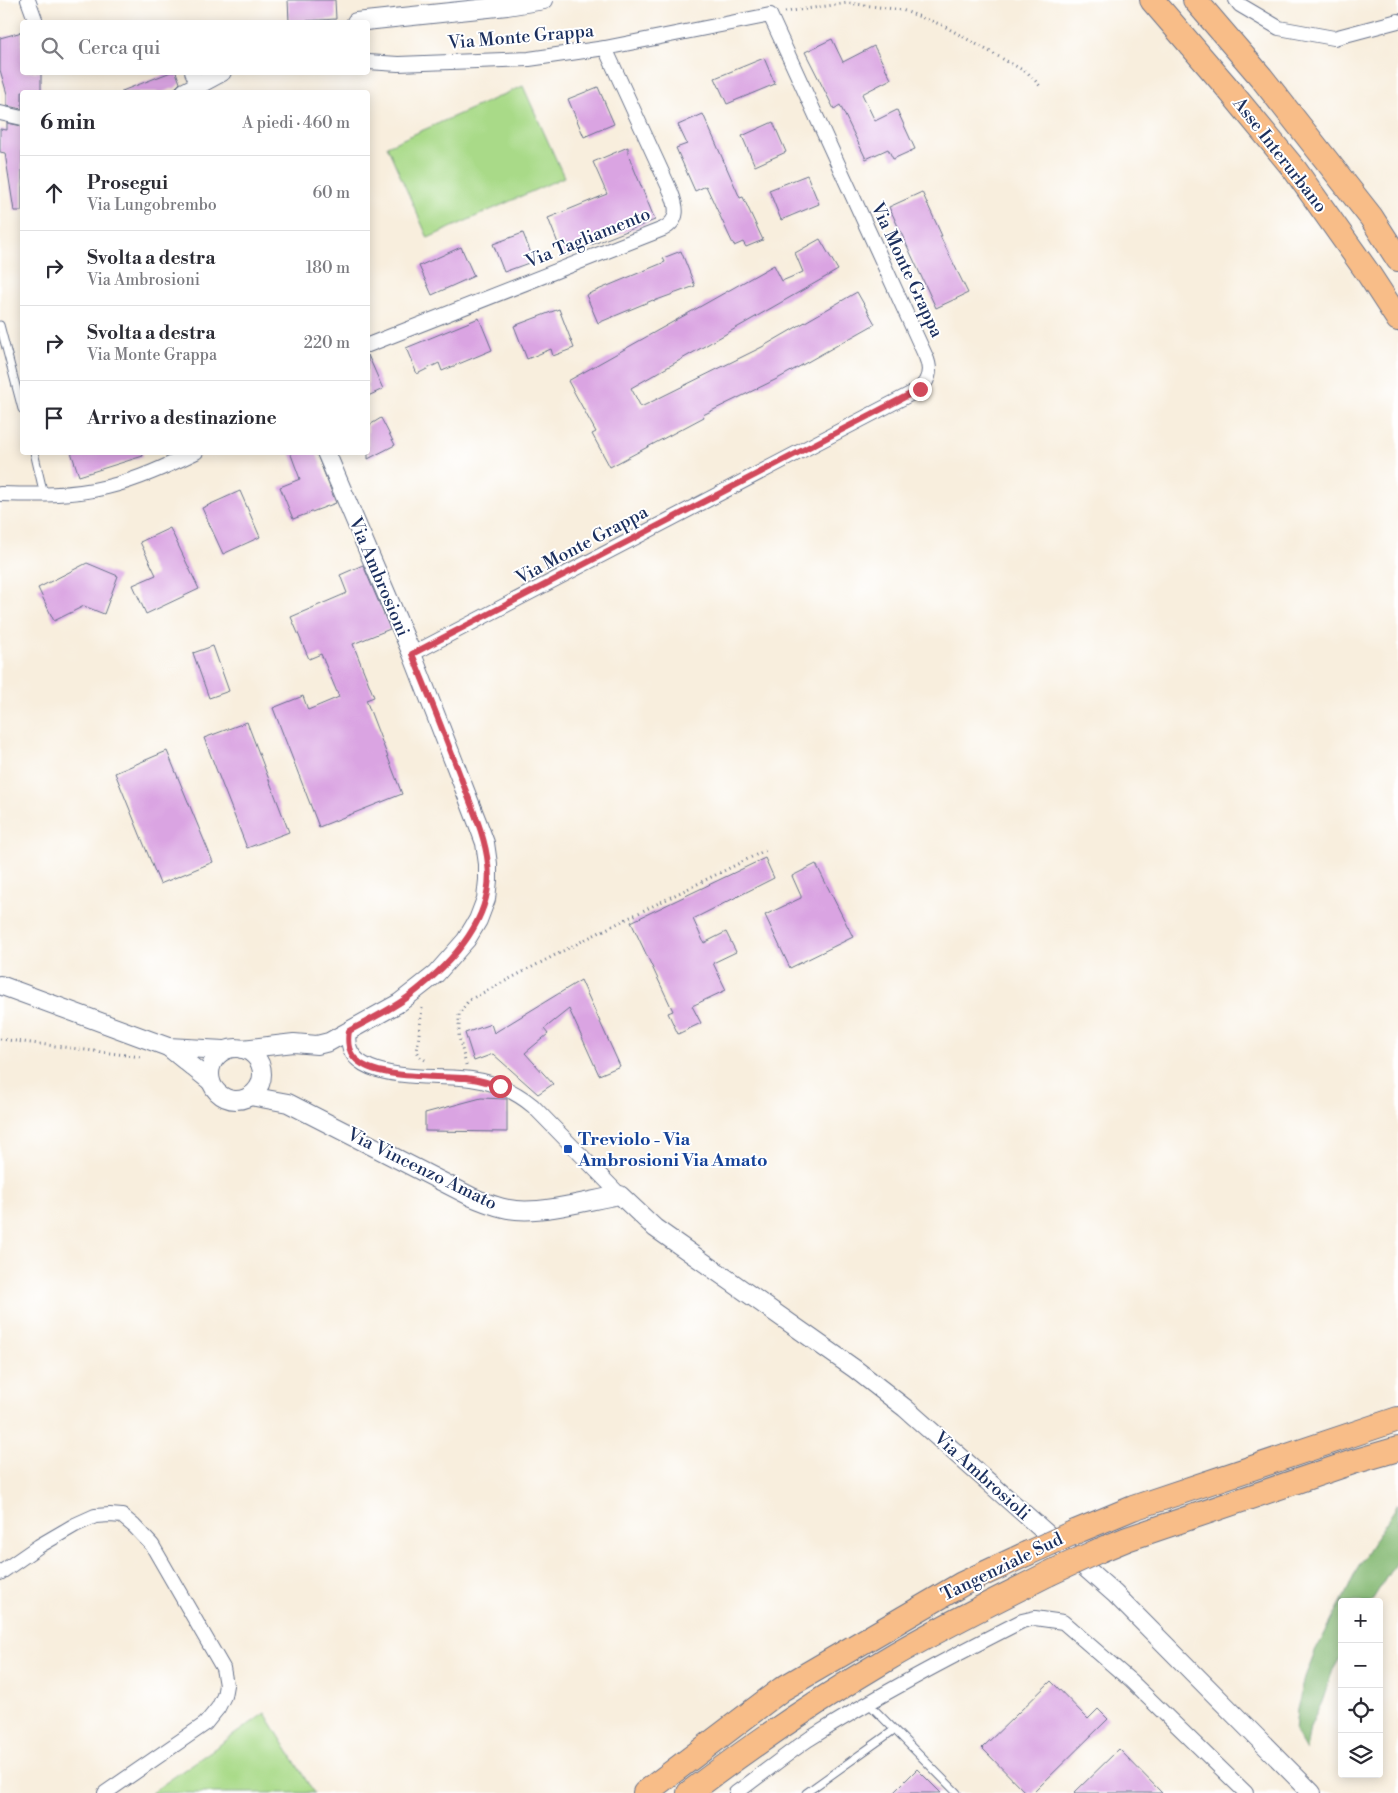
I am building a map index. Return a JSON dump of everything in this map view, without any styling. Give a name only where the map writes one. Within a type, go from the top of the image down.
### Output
[{"type":"highway","name":"Asse Interurbano","points":[[1152,0],[1219,77],[1295,170],[1398,319]]},
{"type":"highway","name":"Asse Interurbano","points":[[1195,0],[1261,77],[1359,202],[1398,259]]},
{"type":"highway","name":"Tangenziale Sud","points":[[645,1793],[782,1689],[962,1584],[1075,1532],[1133,1508],[1398,1419]]},
{"type":"highway","name":"Tangenziale Sud","points":[[691,1792],[798,1714],[884,1660],[976,1610],[1048,1574],[1098,1551],[1174,1523],[1353,1462],[1398,1449]]},
{"type":"street","points":[[28,0],[35,20]]},
{"type":"street","points":[[370,21],[507,6],[544,0]]},
{"type":"street","points":[[1236,0],[1280,28],[1334,38],[1398,21]]},
{"type":"street","name":"Via Monte Grappa","points":[[370,62],[398,64],[512,60],[605,48],[770,15],[926,356],[929,368],[924,386],[916,392],[412,654]]},
{"type":"street","name":"Via Tagliamento","points":[[370,344],[663,229],[674,220],[676,204],[672,192],[605,48]]},
{"type":"street","points":[[192,83],[214,75]]},
{"type":"street","points":[[0,114],[20,118]]},
{"type":"street","points":[[0,494],[44,495],[81,492],[108,487],[162,468],[190,455]]},
{"type":"street","name":"Via Ambrosioni","points":[[242,1049],[294,1043],[317,1045],[329,1042],[399,1003],[427,982],[462,946],[472,932],[481,913],[487,891],[489,870],[482,834],[412,654],[327,455]]},
{"type":"street","points":[[0,985],[168,1047],[242,1049],[250,1052],[257,1059],[261,1071]]},
{"type":"street","points":[[349,1031],[347,1044],[349,1049],[356,1059],[365,1066],[397,1074],[464,1078],[490,1083],[522,1096],[620,1196]]},
{"type":"street","points":[[168,1047],[210,1081],[214,1088],[227,1098],[235,1100],[250,1096],[256,1090],[261,1071],[276,1046]]},
{"type":"street","points":[[210,1081],[212,1063],[224,1050]]},
{"type":"street","name":"Via Vincenzo Amato","points":[[261,1071],[288,1103]]},
{"type":"street","name":"Via Vincenzo Amato","points":[[250,1096],[288,1103],[472,1197],[498,1207],[531,1210],[620,1196]]},
{"type":"street","name":"Via Ambrosioli","points":[[620,1196],[655,1228],[855,1369],[905,1408],[1115,1594],[1312,1793]]},
{"type":"street","points":[[0,1573],[38,1546],[75,1525],[95,1516],[122,1516],[152,1545],[223,1668],[226,1685],[224,1696],[218,1708],[205,1724],[105,1793]]},
{"type":"street","points":[[736,1793],[808,1740],[917,1674],[1022,1621],[1035,1618],[1063,1622],[1079,1635],[1130,1681],[1246,1793]]},
{"type":"lane","points":[[0,325],[20,401]]},
{"type":"lane","points":[[35,455],[44,495]]},
{"type":"lane","points":[[868,1703],[957,1793]]},
{"type":"lane","points":[[806,1793],[894,1730]]},
{"type":"path","points":[[770,15],[848,3],[902,10],[942,25],[1028,73],[1042,88]]},
{"type":"path","points":[[464,1078],[466,1065],[459,1037],[459,1014],[469,1000],[586,939],[768,849]]},
{"type":"path","points":[[0,1039],[142,1057]]},
{"type":"green space","points":[[523,86],[564,177],[428,238],[387,146]]},
{"type":"green space","points":[[1398,1504],[1398,1559],[1374,1598],[1343,1598],[1360,1563]]},
{"type":"green space","points":[[1338,1608],[1338,1662],[1310,1727],[1306,1751],[1295,1732],[1297,1709],[1305,1678],[1315,1652]]},
{"type":"green space","points":[[265,1713],[314,1793],[151,1793]]},
{"type":"building","points":[[288,0],[335,0],[336,19],[289,20]]},
{"type":"building","points":[[20,33],[20,75],[41,75],[41,90],[20,90],[20,109],[7,106],[7,94],[0,70],[0,38]]},
{"type":"building","points":[[832,39],[843,62],[874,46],[891,79],[862,94],[875,121],[897,110],[915,149],[893,159],[888,149],[866,159],[840,105],[834,109],[805,52]]},
{"type":"building","points":[[764,58],[775,84],[727,104],[715,78]]},
{"type":"building","points":[[163,75],[177,75],[180,83],[175,88],[169,90],[125,90]]},
{"type":"building","points":[[598,87],[614,124],[584,137],[568,99]]},
{"type":"building","points":[[703,114],[740,198],[743,197],[763,240],[746,247],[743,242],[734,246],[706,186],[695,191],[676,148],[687,144],[678,125]]},
{"type":"building","points":[[773,122],[786,152],[755,166],[742,136]]},
{"type":"building","points":[[7,123],[20,126],[20,211],[14,211],[5,153],[0,152],[0,129],[7,130]]},
{"type":"building","points":[[628,147],[628,154],[655,220],[563,256],[548,218],[607,194],[593,162]]},
{"type":"building","points":[[807,175],[819,204],[781,220],[769,190]]},
{"type":"building","points":[[922,192],[942,236],[940,236],[968,293],[936,308],[889,207]]},
{"type":"building","points":[[523,233],[534,261],[504,272],[493,244]]},
{"type":"building","points":[[820,239],[838,270],[631,388],[641,407],[762,347],[857,292],[875,324],[779,378],[703,415],[704,417],[610,467],[592,434],[596,432],[568,381],[774,265],[782,281],[803,272],[795,253]]},
{"type":"building","points":[[461,247],[474,276],[432,295],[419,266]]},
{"type":"building","points":[[681,251],[695,286],[653,300],[598,323],[586,295],[665,262],[663,258]]},
{"type":"building","points":[[559,309],[574,348],[553,356],[551,349],[527,359],[514,326]]},
{"type":"building","points":[[479,318],[492,350],[442,371],[439,363],[417,374],[406,348]]},
{"type":"building","points":[[370,360],[383,389],[370,395]]},
{"type":"building","points":[[381,418],[395,445],[368,459],[368,455],[370,455],[370,425]]},
{"type":"building","points":[[72,455],[143,455],[143,456],[79,476]]},
{"type":"building","points":[[291,455],[317,455],[336,503],[293,519],[280,487],[300,479]]},
{"type":"building","points":[[240,491],[260,537],[223,554],[202,508]]},
{"type":"building","points":[[170,528],[199,589],[146,614],[133,585],[156,575],[140,542]]},
{"type":"building","points":[[87,563],[118,576],[104,614],[84,606],[54,621],[38,588]]},
{"type":"building","points":[[363,565],[390,629],[353,644],[374,697],[366,700],[402,794],[319,827],[273,708],[303,696],[308,710],[339,697],[321,654],[309,659],[291,617],[347,593],[340,575]]},
{"type":"building","points":[[213,646],[229,691],[209,698],[193,653]]},
{"type":"building","points":[[247,722],[289,832],[247,848],[204,738]]},
{"type":"building","points":[[167,751],[213,862],[160,884],[115,773]]},
{"type":"building","points":[[765,858],[774,878],[693,919],[704,943],[726,932],[736,952],[713,963],[726,990],[692,1006],[701,1023],[678,1034],[668,1013],[673,1011],[631,922]]},
{"type":"building","points":[[816,864],[853,937],[790,968],[765,915],[801,898],[792,876]]},
{"type":"building","points":[[581,980],[620,1066],[599,1075],[569,1009],[544,1029],[548,1034],[525,1053],[553,1084],[538,1094],[493,1054],[474,1061],[465,1033],[491,1024],[494,1033]]},
{"type":"building","points":[[481,1098],[507,1099],[507,1132],[425,1131],[425,1113]]},
{"type":"building","points":[[1051,1681],[1088,1719],[1098,1709],[1108,1719],[1033,1793],[1026,1793],[982,1748]]},
{"type":"building","points":[[1119,1749],[1162,1793],[1074,1793]]},
{"type":"building","points":[[917,1769],[941,1793],[893,1793]]},
{"type":"place","name":"Treviolo - Via Ambrosioni Via Amato","points":[[568,1149]]},
{"type":"route","points":[[500,1086],[471,1079],[397,1074],[383,1071],[360,1063],[352,1054],[347,1044],[349,1031],[389,1010],[408,997],[451,960],[478,920],[484,906],[487,891],[489,870],[482,834],[412,654],[920,389]]}]
